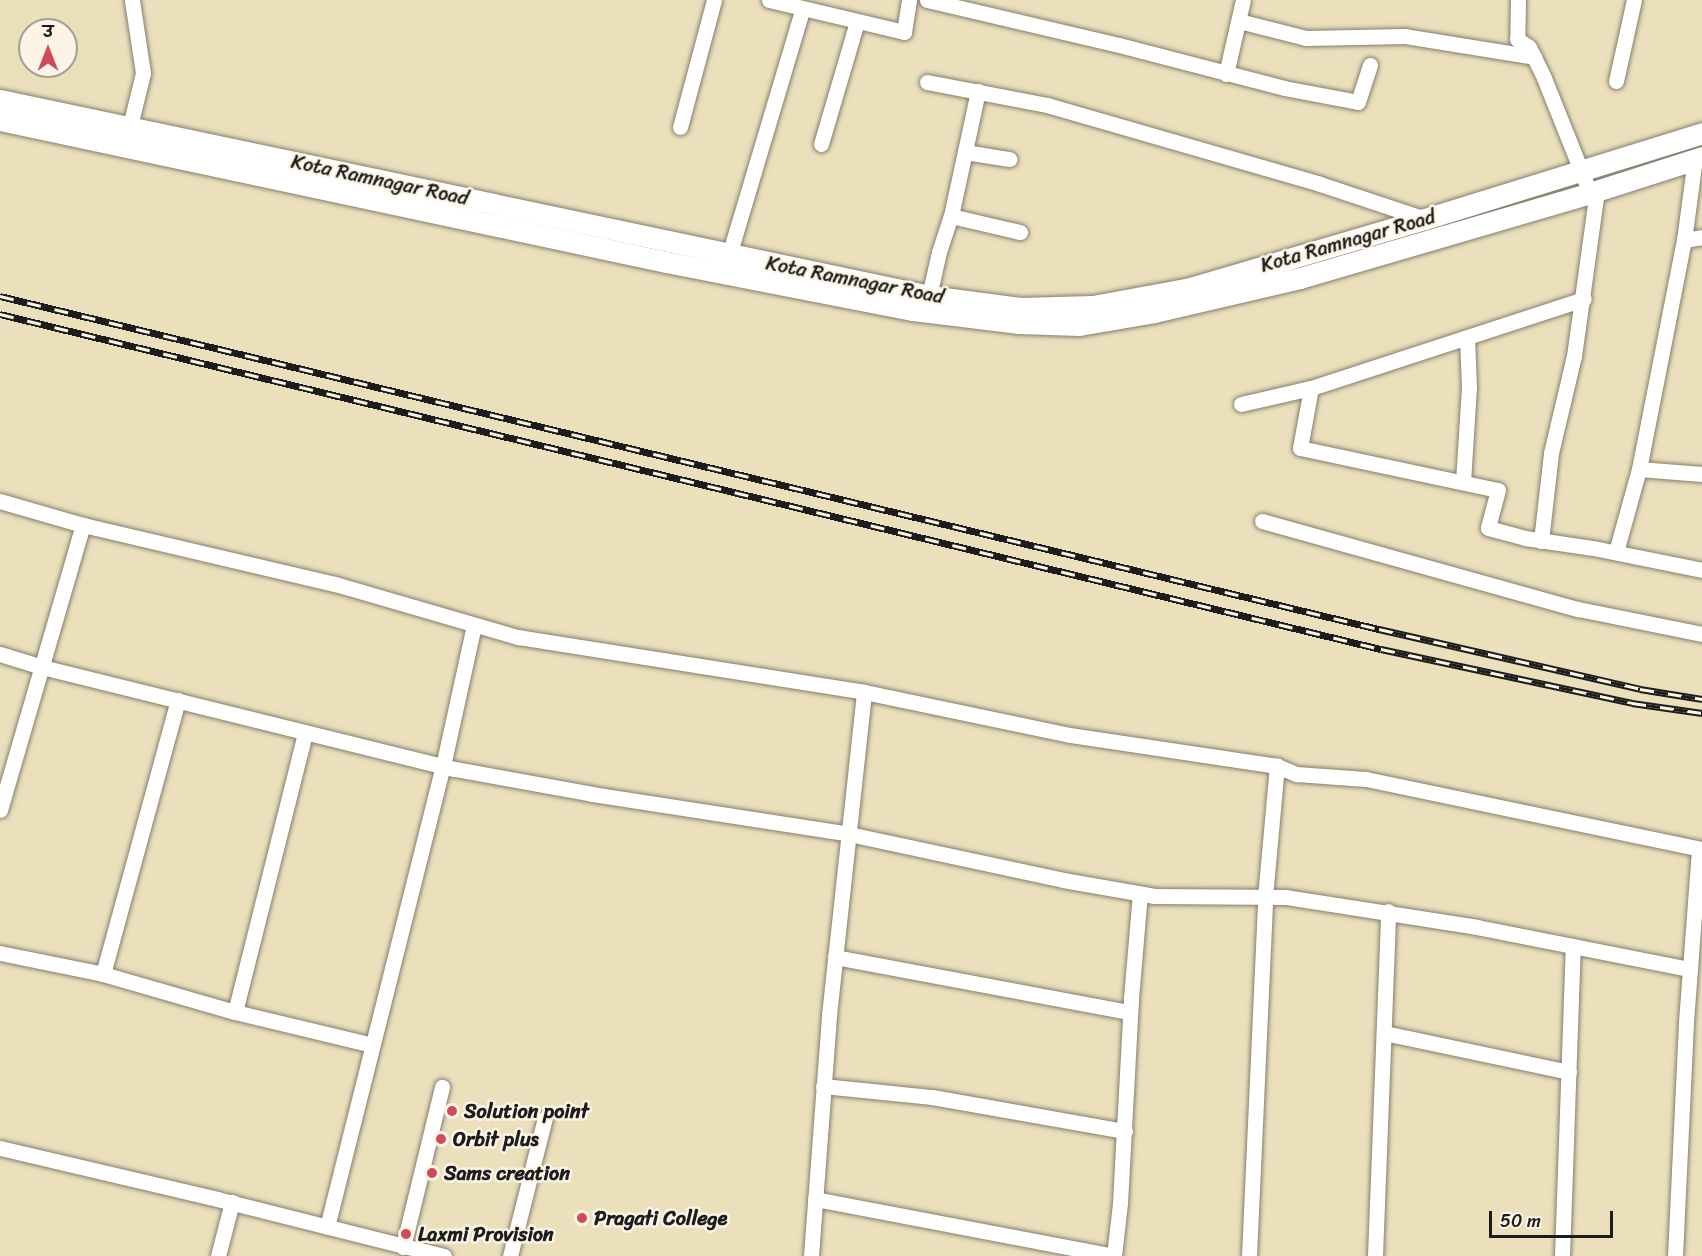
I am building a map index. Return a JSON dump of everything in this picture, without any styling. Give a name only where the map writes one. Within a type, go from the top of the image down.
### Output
[{"type":"street","points":[[130,126],[143,73],[132,0]]},
{"type":"street","points":[[680,128],[714,0]]},
{"type":"street","points":[[769,0],[802,10],[904,32],[909,0]]},
{"type":"street","points":[[927,0],[1119,45],[1226,74],[1358,102],[1371,65]]},
{"type":"street","points":[[1226,74],[1243,0]]},
{"type":"street","points":[[1518,0],[1517,39],[1529,47],[1582,172],[1594,191],[1584,299],[1574,356],[1551,453],[1541,541]]},
{"type":"street","points":[[1616,81],[1634,0]]},
{"type":"street","points":[[733,242],[802,10]]},
{"type":"street","points":[[1239,21],[1306,38],[1405,36],[1534,57]]},
{"type":"street","points":[[821,144],[857,22]]},
{"type":"street","points":[[927,82],[1047,105],[1320,184],[1425,219]]},
{"type":"street","points":[[929,296],[939,252],[951,216],[978,90]]},
{"type":"street","name":"Kota Ramnagar Road","points":[[0,100],[38,118],[130,126],[929,296],[1020,308],[1093,306],[1190,288],[1582,172],[1702,133]]},
{"type":"street","points":[[0,120],[38,118],[666,262],[913,310],[1019,323],[1079,325],[1154,312],[1300,278],[1699,158],[1639,469],[1616,552]]},
{"type":"street","points":[[965,152],[1009,159]]},
{"type":"street","points":[[951,216],[1020,232]]},
{"type":"street","points":[[1684,240],[1702,237]]},
{"type":"street","points":[[1241,404],[1311,388],[1467,338],[1488,328],[1584,299]]},
{"type":"street","points":[[1463,482],[1469,387],[1467,338]]},
{"type":"street","points":[[1311,388],[1300,448],[1498,490],[1488,528],[1541,541],[1616,552],[1702,570]]},
{"type":"street","points":[[1639,469],[1702,474]]},
{"type":"street","points":[[0,501],[83,525],[335,584],[518,637],[864,692],[1070,735],[1277,766],[1296,774],[1366,779],[1700,849],[1690,969],[1675,1256]]},
{"type":"street","points":[[1262,521],[1578,609],[1702,634]]},
{"type":"street","points":[[0,810],[83,525]]},
{"type":"street","points":[[327,1227],[443,766],[474,625]]},
{"type":"street","points":[[0,654],[42,667],[443,766],[592,794],[849,834],[1063,880],[1140,894],[1286,897],[1388,911],[1690,969]]},
{"type":"street","points":[[811,1256],[835,957],[864,692]]},
{"type":"street","points":[[103,974],[178,700]]},
{"type":"street","points":[[235,1012],[305,733]]},
{"type":"street","points":[[1249,1256],[1265,897],[1277,766]]},
{"type":"street","points":[[815,1198],[1114,1256],[1125,1131],[1130,1012],[1140,894]]},
{"type":"street","points":[[1375,1256],[1388,911]]},
{"type":"street","points":[[1562,1256],[1574,946]]},
{"type":"street","points":[[0,953],[103,974],[235,1012],[372,1045]]},
{"type":"street","points":[[835,957],[1130,1012]]},
{"type":"street","points":[[1384,1032],[1569,1072]]},
{"type":"street","points":[[823,1086],[932,1097],[1125,1131]]},
{"type":"street","points":[[403,1246],[442,1087]]},
{"type":"street","points":[[510,1256],[545,1118]]},
{"type":"street","points":[[0,1148],[232,1202],[444,1256]]},
{"type":"street","points":[[218,1256],[232,1202]]},
{"type":"railway","points":[[0,296],[1379,629],[1640,689],[1702,699]]},
{"type":"railway","points":[[0,314],[1381,649],[1632,703],[1702,713]]},
{"type":"place","name":"Solution point","points":[[452,1111]]},
{"type":"place","name":"Orbit plus","points":[[441,1139]]},
{"type":"place","name":"Sams creation","points":[[432,1173]]},
{"type":"place","name":"Pragati College","points":[[582,1218]]},
{"type":"place","name":"Laxmi Provision","points":[[406,1234]]}]
